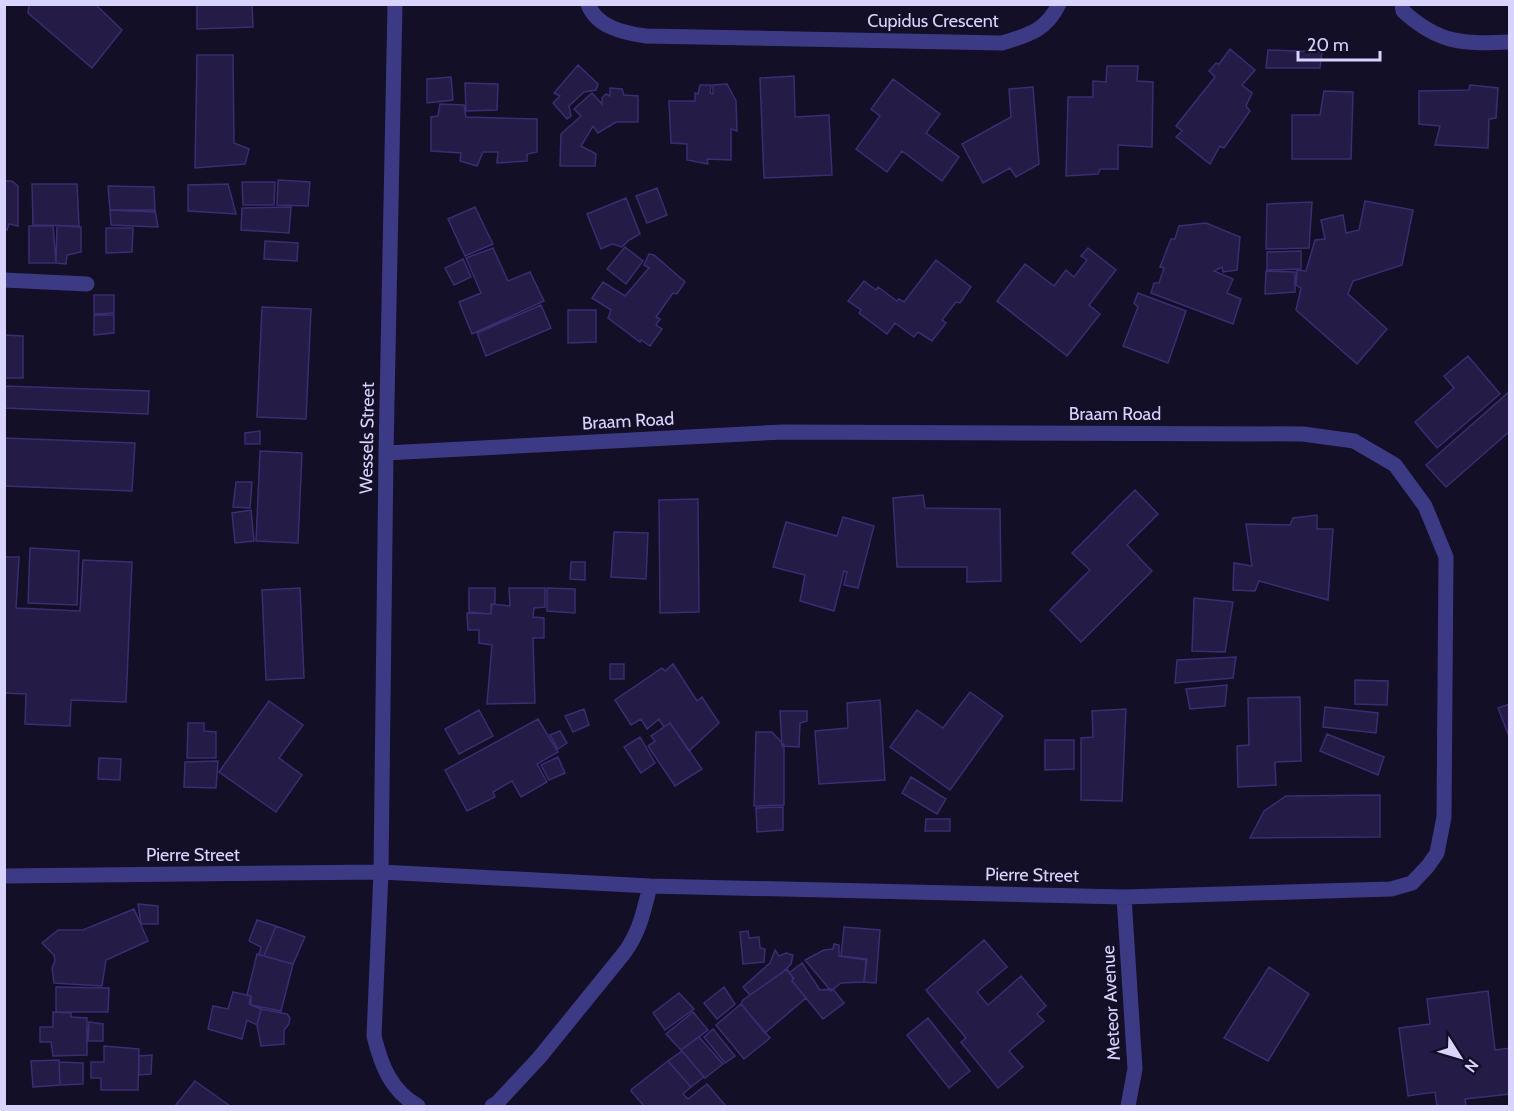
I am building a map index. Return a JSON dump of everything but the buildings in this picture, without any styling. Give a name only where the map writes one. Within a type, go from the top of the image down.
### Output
[{"type":"street","name":"Wessels Street","points":[[381,872],[395,4]]},
{"type":"street","name":"Cupidus Crescent","points":[[588,4],[592,15],[601,22],[631,34],[646,36],[1002,42],[1031,34],[1052,19],[1059,4]]},
{"type":"street","points":[[1402,4],[1403,11],[1418,25],[1441,37],[1471,44],[1509,42]]},
{"type":"street","points":[[4,280],[87,284]]},
{"type":"street","name":"Braam Road","points":[[386,453],[783,432],[1303,434],[1354,441],[1395,465],[1425,506],[1446,557],[1444,817],[1437,853],[1412,883]]},
{"type":"street","points":[[381,872],[374,1036],[379,1057],[390,1079],[400,1095],[418,1107]]},
{"type":"street","name":"Pierre Street","points":[[4,876],[381,872],[650,886],[1124,897],[1371,890],[1391,889],[1412,883]]},
{"type":"street","points":[[492,1107],[539,1058],[629,946],[642,922],[650,886]]},
{"type":"street","name":"Meteor Avenue","points":[[1124,897],[1135,1069],[1128,1107]]}]
